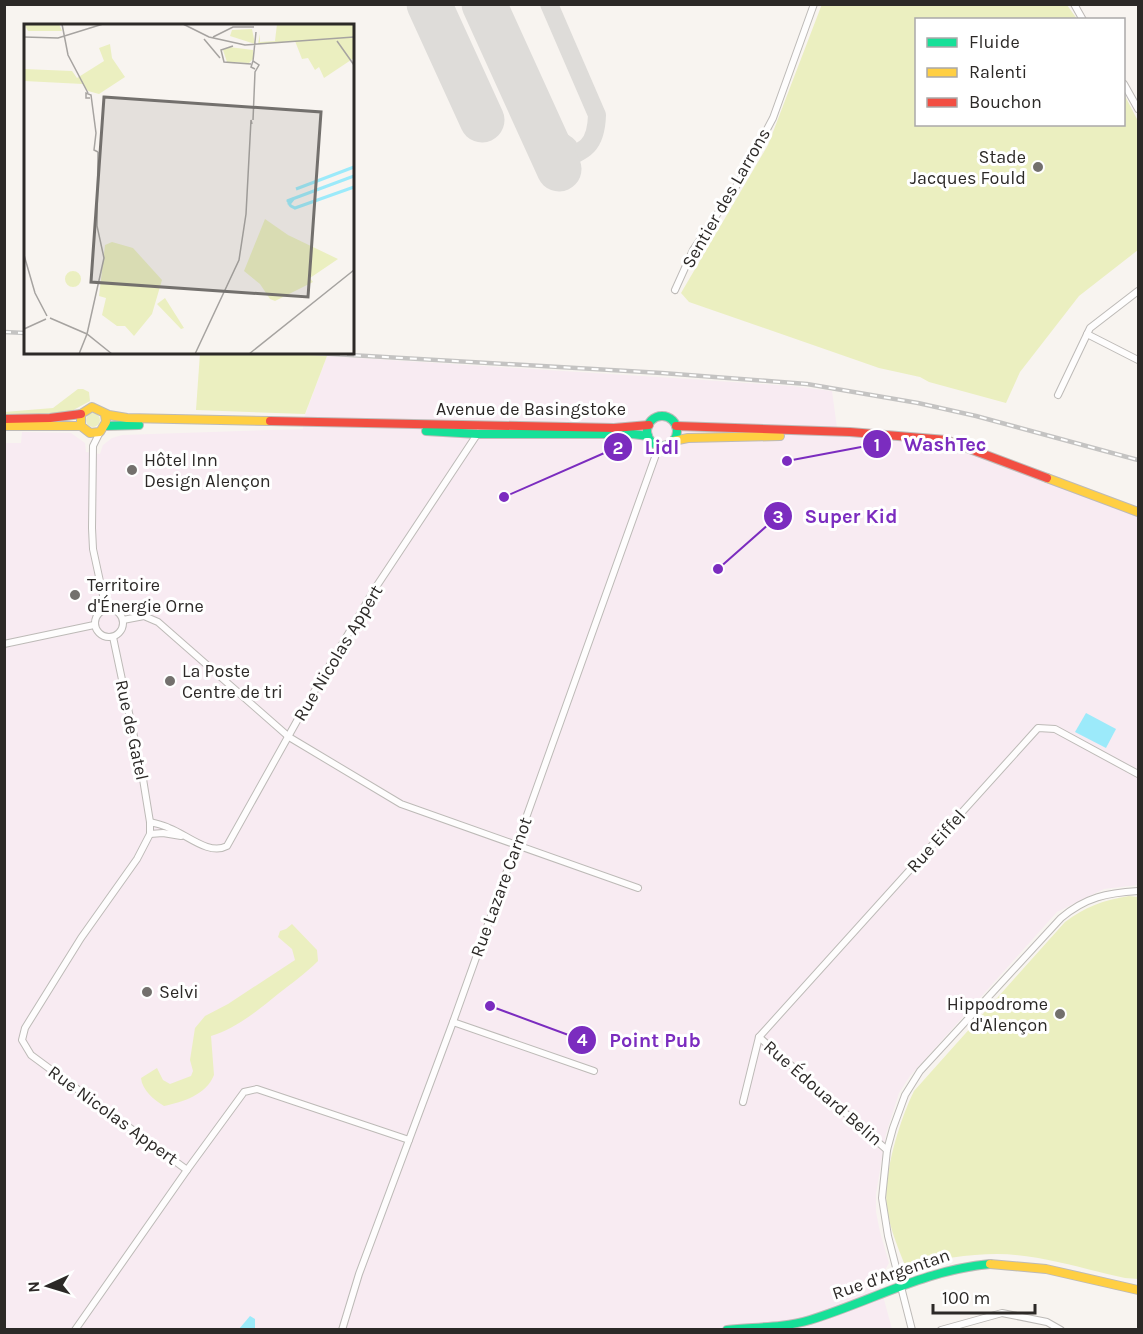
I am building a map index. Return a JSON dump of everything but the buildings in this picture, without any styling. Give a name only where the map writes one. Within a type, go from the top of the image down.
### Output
[{"type":"main road","points":[[4,419],[50,418],[81,414],[93,407],[105,414],[127,418],[413,427]]},
{"type":"main road","points":[[81,414],[83,429]]},
{"type":"main road","points":[[103,429],[105,414]]},
{"type":"main road","points":[[673,441],[676,426],[670,419],[660,417],[652,421],[649,425],[648,436],[659,446],[688,438],[914,436]]},
{"type":"main road","points":[[4,426],[83,429],[93,434],[103,429],[128,424],[413,427]]},
{"type":"main road","name":"Avenue de Basingstoke","points":[[478,430],[614,428],[649,425]]},
{"type":"main road","points":[[676,426],[720,429],[828,430],[946,440],[1138,512]]},
{"type":"main road","name":"Avenue de Basingstoke","points":[[413,427],[648,436]]},
{"type":"main road","name":"Rue d'Argentan","points":[[726,1329],[798,1326],[901,1285],[963,1267],[991,1264],[1013,1265],[1138,1290]]},
{"type":"street","name":"Sentier des Larrons","points":[[675,290],[693,250],[739,182],[772,118],[814,4]]},
{"type":"street","points":[[1074,4],[1082,18]]},
{"type":"street","points":[[1125,86],[1138,109]]},
{"type":"street","points":[[1058,395],[1090,328],[1138,291]]},
{"type":"street","points":[[1087,334],[1138,360]]},
{"type":"street","points":[[83,429],[93,446],[93,549],[106,609]]},
{"type":"street","points":[[93,446],[103,429]]},
{"type":"street","name":"Rue Nicolas Appert","points":[[410,1140],[257,1089],[251,1089],[244,1092],[187,1170],[31,1055],[22,1040],[25,1028],[81,938],[141,852],[150,834],[150,822],[170,828],[184,837],[214,849],[227,846],[379,583],[478,430]]},
{"type":"street","name":"Rue Lazare Carnot","points":[[341,1329],[659,446]]},
{"type":"street","points":[[106,609],[118,612],[123,620],[123,628],[113,637],[105,638],[100,635],[94,625],[98,614],[106,609]]},
{"type":"street","points":[[123,620],[144,616],[158,622],[289,736],[401,804],[638,888]]},
{"type":"street","points":[[4,645],[94,625]]},
{"type":"street","name":"Rue de Gatel","points":[[113,637],[150,822]]},
{"type":"street","name":"Rue Eiffel","points":[[759,1037],[1038,728],[1055,729],[1138,774]]},
{"type":"street","name":"Rue Nicolas Appert","points":[[150,834],[163,833],[184,837]]},
{"type":"street","points":[[912,1329],[883,1211],[882,1198],[887,1150],[905,1095],[920,1071],[1061,918],[1091,898],[1138,891]]},
{"type":"street","points":[[453,1022],[594,1071]]},
{"type":"street","points":[[743,1102],[759,1037]]},
{"type":"street","name":"Rue Édouard Belin","points":[[759,1037],[887,1150]]},
{"type":"street","points":[[75,1329],[187,1170]]},
{"type":"street","points":[[941,1329],[1002,1313],[1047,1322],[1061,1329]]},
{"type":"shaded area","points":[[327,356],[791,386],[832,391],[837,428],[921,433],[951,438],[1138,509],[1138,885],[1104,889],[1057,912],[910,1076],[899,1093],[886,1134],[876,1194],[876,1212],[889,1263],[879,1281],[892,1329],[5,1329],[4,443],[21,443],[22,432],[71,433],[85,443],[86,452],[100,454],[103,445],[112,438],[122,435],[303,429],[304,418]]},
{"type":"green space","points":[[822,4],[1067,5],[1076,18],[915,18],[915,126],[1125,126],[1125,96],[1138,121],[1138,250],[1079,296],[1020,372],[1006,403],[929,382],[920,377],[879,368],[689,302],[681,293],[768,145]]},
{"type":"green space","points":[[200,354],[327,356],[305,414],[196,410]]},
{"type":"green space","points":[[78,389],[89,392],[90,401],[66,414],[5,416],[4,412],[53,408]]},
{"type":"green space","points":[[90,413],[96,413],[100,420],[96,427],[90,427],[86,423],[86,417]]},
{"type":"green space","name":"Hippodrome d'Alençon","points":[[1129,896],[1138,897],[1138,1279],[1045,1259],[1013,1255],[964,1256],[909,1266],[904,1263],[890,1223],[886,1196],[893,1148],[914,1091],[1065,922],[1095,905]]},
{"type":"green space","points":[[292,924],[317,950],[318,961],[246,1018],[211,1036],[214,1075],[200,1093],[186,1100],[164,1106],[156,1101],[146,1091],[141,1078],[157,1068],[163,1080],[170,1084],[191,1076],[193,1071],[190,1060],[195,1028],[205,1016],[228,1004],[295,960],[292,949],[278,937],[280,931]]},
{"type":"water","points":[[1086,713],[1116,729],[1106,748],[1075,732]]},
{"type":"water","points":[[250,1316],[255,1319],[255,1329],[239,1329]]},
{"type":"taxiway","points":[[549,4],[597,115],[594,135],[587,147],[556,162]]},
{"type":"taxiway","points":[[540,128],[547,135],[569,147],[569,156],[560,162]]},
{"type":"runway","points":[[429,4],[482,120]]},
{"type":"runway","points":[[484,4],[559,169]]},
{"type":"railway","points":[[4,332],[24,333]]},
{"type":"railway","points":[[333,354],[662,373],[807,384],[918,403],[976,416],[1138,460]]},
{"type":"traffic: fast","points":[[662,416],[672,421],[677,431],[672,441],[662,446],[652,441],[647,431],[652,421],[662,416]]},
{"type":"traffic: fast","points":[[105,426],[139,425]]},
{"type":"traffic: fast","points":[[426,431],[478,434],[633,434],[648,436]]},
{"type":"traffic: fast","points":[[727,1330],[800,1323],[920,1279],[966,1267],[990,1264]]},
{"type":"traffic: slow","points":[[105,414],[106,422],[100,432],[90,433],[81,426],[81,414],[92,407],[109,415],[127,418],[270,421]]},
{"type":"traffic: slow","points":[[4,426],[81,426]]},
{"type":"traffic: slow","points":[[673,441],[688,438],[780,436]]},
{"type":"traffic: slow","points":[[1047,478],[1138,512]]},
{"type":"traffic: slow","points":[[990,1264],[1046,1269],[1138,1290]]},
{"type":"traffic: jam","points":[[4,419],[50,418],[81,414]]},
{"type":"traffic: jam","points":[[270,421],[614,428],[649,425]]},
{"type":"traffic: jam","points":[[676,426],[850,432],[946,440],[1047,478]]},
{"type":"place","name":"Stade Jacques Fould","points":[[1038,167]]},
{"type":"place","name":"WashTec","points":[[787,461]]},
{"type":"place","name":"Hôtel Inn Design Alençon","points":[[132,470]]},
{"type":"place","name":"Lidl","points":[[504,497]]},
{"type":"place","name":"Super Kid","points":[[718,569]]},
{"type":"place","name":"Territoire d'Énergie Orne","points":[[75,595]]},
{"type":"place","name":"La Poste Centre de tri","points":[[170,681]]},
{"type":"place","name":"Selvi","points":[[147,992]]},
{"type":"place","name":"Point Pub","points":[[490,1006]]},
{"type":"place","name":"Hippodrome d'Alençon","points":[[1060,1014]]}]
